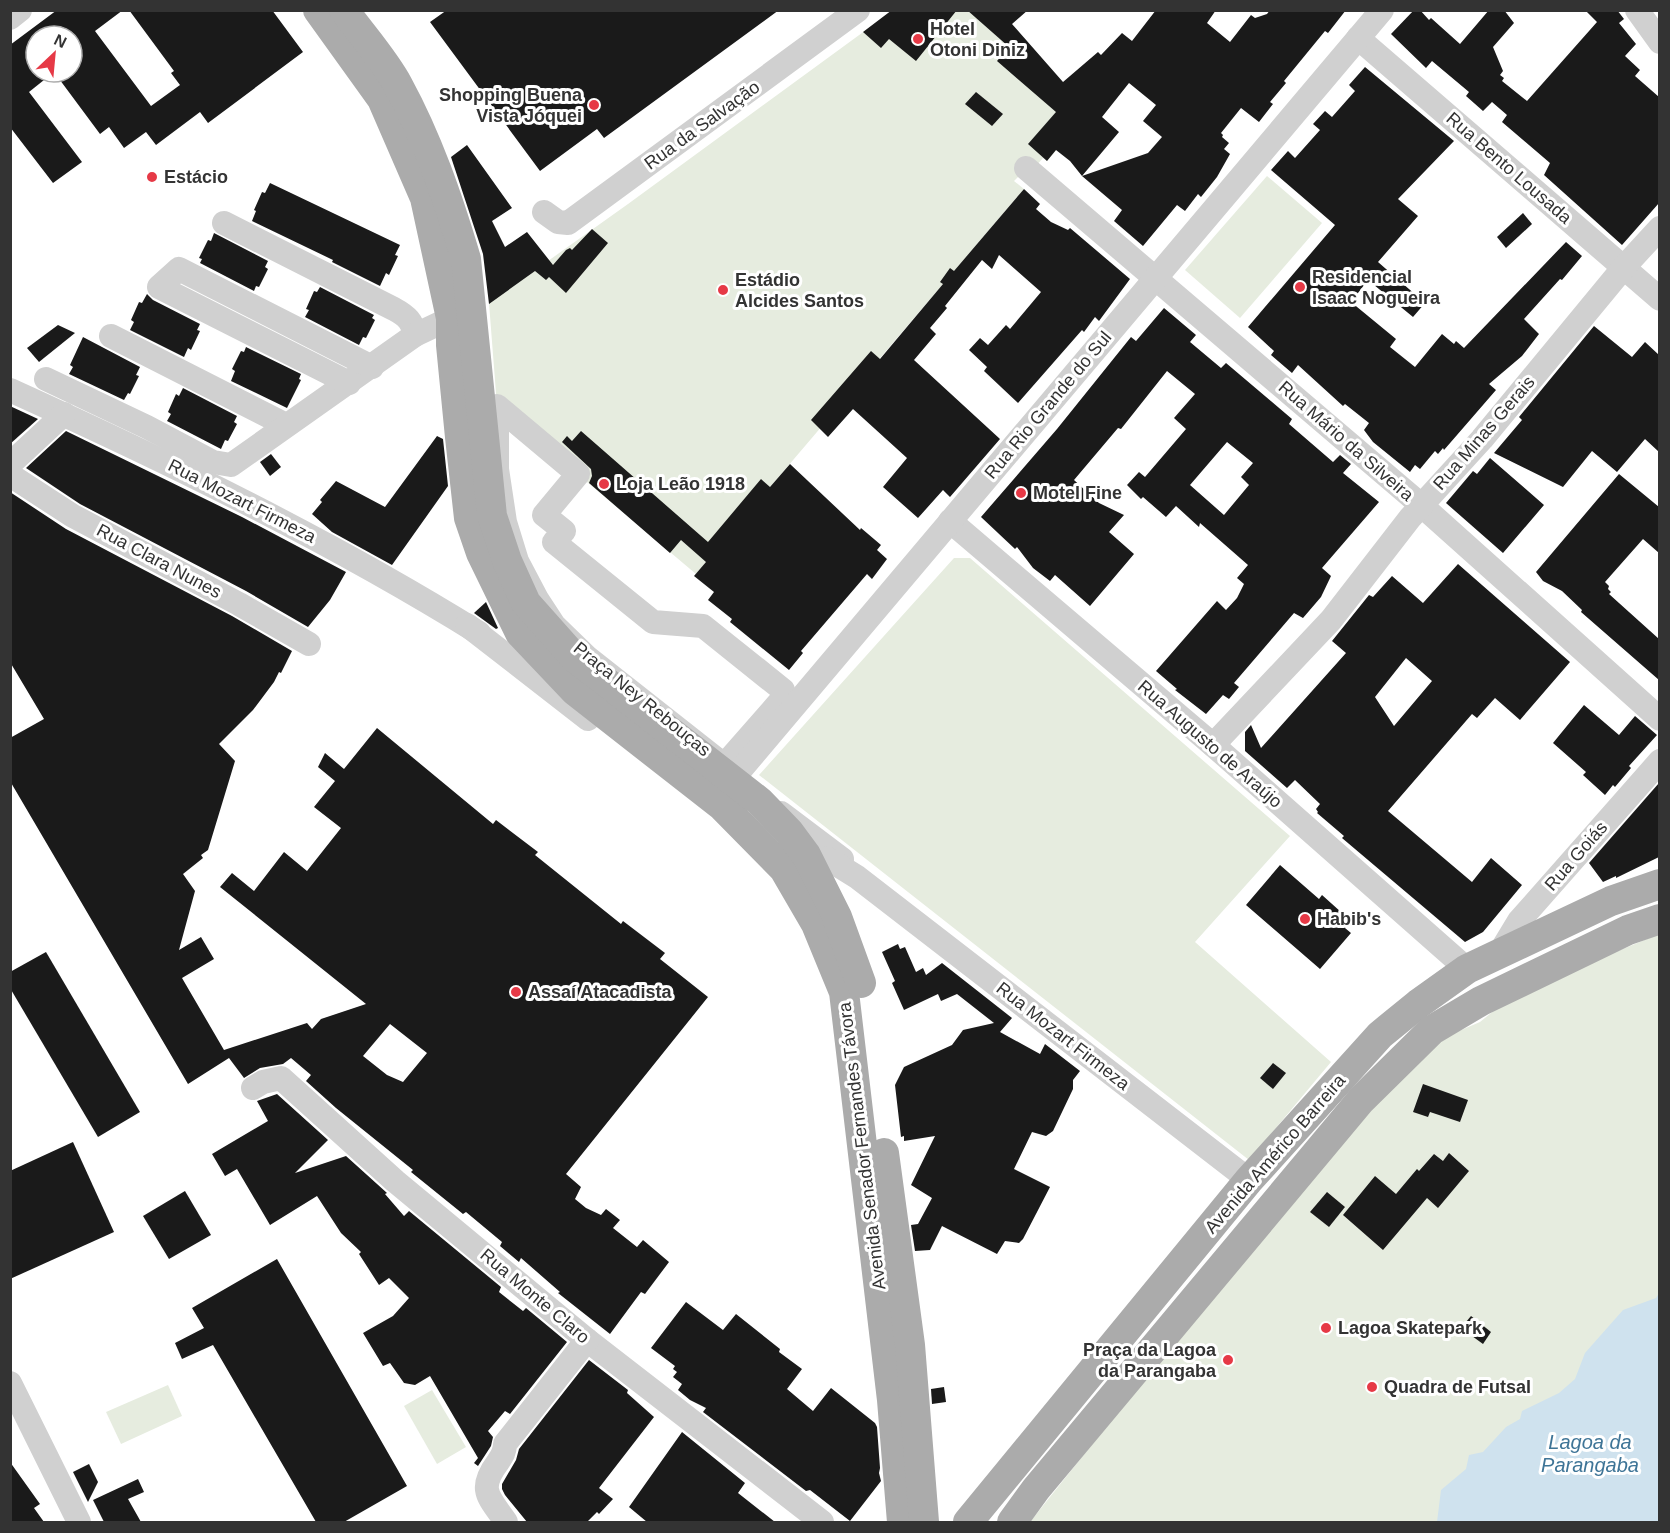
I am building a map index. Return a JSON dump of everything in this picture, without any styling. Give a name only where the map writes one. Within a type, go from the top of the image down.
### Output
[{"type":"main road","name":"Avenida Senador Fernandes Távora","points":[[318,10],[382,99],[425,198],[451,318],[469,518],[481,553],[520,633],[575,691],[723,790],[759,801],[789,832],[806,855],[837,916],[861,980],[866,1010],[910,1345],[924,1522]]},
{"type":"main road","name":"Avenida Senador Fernandes Távora","points":[[344,10],[397,83],[436,167],[466,259],[492,516],[507,561],[526,603],[574,657],[723,790],[784,869],[816,924],[844,992],[892,1400],[902,1522]]},
{"type":"main road","name":"Avenida Américo Barreira","points":[[968,1522],[1249,1180],[1380,1035],[1467,969],[1611,901],[1659,884]]},
{"type":"main road","name":"Avenida Américo Barreira","points":[[1012,1522],[1036,1489],[1360,1100],[1402,1057],[1432,1030],[1481,1001],[1628,930],[1659,919]]},
{"type":"street","points":[[10,18],[20,10]]},
{"type":"street","name":"Rua da Salvação","points":[[544,212],[558,222],[568,223],[858,10]]},
{"type":"street","name":"Rua Rio Grande do Sul","points":[[723,790],[1382,10]]},
{"type":"street","points":[[1636,10],[1659,42]]},
{"type":"street","name":"Rua Bento Lousada","points":[[1358,38],[1659,299]]},
{"type":"street","name":"Rua Mário da Silveira","points":[[1026,168],[1421,505],[1659,719]]},
{"type":"street","points":[[224,222],[394,309],[413,324],[415,335]]},
{"type":"street","name":"Rua Minas Gerais","points":[[1213,745],[1331,620],[1421,505],[1482,439],[1659,228]]},
{"type":"street","points":[[349,383],[159,287],[179,269],[372,367]]},
{"type":"street","points":[[246,331],[265,312]]},
{"type":"street","points":[[46,379],[141,438],[213,462],[231,465],[415,335],[451,318]]},
{"type":"street","points":[[111,336],[286,425]]},
{"type":"street","name":"Rua Mozart Firmeza","points":[[10,390],[64,414],[141,438],[488,638],[500,641],[513,638],[520,633]]},
{"type":"street","name":"Praça Ney Rebouças","points":[[497,406],[578,474],[544,515],[564,531],[554,542],[653,622],[703,626],[783,690],[784,697],[728,761],[720,762],[588,658],[556,627],[537,599],[517,561],[505,522],[497,469],[497,406]]},
{"type":"street","points":[[10,464],[64,414]]},
{"type":"street","name":"Rua Clara Nunes","points":[[10,475],[73,516],[309,644]]},
{"type":"street","name":"Rua Augusto de Araújo","points":[[950,521],[1213,745],[1467,969]]},
{"type":"street","name":"Rua Mozart Firmeza","points":[[467,625],[672,784],[723,790]]},
{"type":"street","name":"Rua Goiás","points":[[1499,954],[1519,921],[1659,762]]},
{"type":"street","name":"Rua Mozart Firmeza","points":[[759,801],[790,818],[840,857],[876,892]]},
{"type":"street","name":"Rua Mozart Firmeza","points":[[806,855],[828,859],[876,892],[1249,1180]]},
{"type":"street","name":"Rua Monte Claro","points":[[253,1088],[263,1082],[281,1078],[395,1181],[587,1340],[822,1522]]},
{"type":"street","points":[[500,1514],[486,1491],[487,1477],[505,1451],[505,1444],[587,1340]]},
{"type":"street","points":[[10,1383],[79,1522]]},
{"type":"shaded area","name":"Estádio Alcides Santos","points":[[892,11],[999,11],[1089,112],[1047,161],[1043,158],[1036,166],[1032,163],[1014,181],[1024,189],[696,574],[497,406],[489,303]]},
{"type":"shaded area","points":[[1267,176],[1322,223],[1240,318],[1185,270]]},
{"type":"shaded area","points":[[954,558],[970,558],[1290,836],[1195,942],[1331,1062],[1249,1160],[759,775]]},
{"type":"shaded area","points":[[1659,934],[1659,1522],[1030,1522],[1288,1199],[1433,1042],[1480,1022],[1507,1000],[1541,983]]},
{"type":"shaded area","points":[[168,1385],[182,1416],[121,1444],[106,1412]]},
{"type":"shaded area","points":[[432,1390],[466,1447],[437,1464],[404,1406]]},
{"type":"water","name":"Lagoa da Parangaba","points":[[1659,1293],[1659,1522],[1437,1522],[1441,1490],[1466,1469],[1469,1455],[1483,1452],[1506,1427],[1520,1419],[1522,1411],[1559,1393],[1575,1379],[1585,1353],[1623,1310],[1656,1298]]},
{"type":"building","points":[[57,10],[123,10],[95,31],[151,106],[180,85],[171,73],[174,71],[129,10],[272,10],[303,52],[208,123],[200,112],[156,145],[146,132],[124,148],[109,127],[100,134],[63,84],[84,84],[84,24],[38,24]]},
{"type":"building","points":[[447,10],[779,10],[604,138],[597,129],[540,171],[430,22]]},
{"type":"building","points":[[892,10],[957,10],[916,61],[889,39],[881,48],[863,32]]},
{"type":"building","points":[[967,10],[1028,10],[1012,24],[1063,82],[1098,52],[1101,55],[1122,33],[1132,41],[1156,10],[1216,10],[1207,23],[1230,42],[1251,15],[1255,18],[1267,14],[1270,10],[1346,10],[1328,33],[1325,31],[1284,81],[1286,83],[1270,102],[1273,104],[1259,122],[1241,108],[1221,133],[1229,143],[1224,149],[1230,154],[1217,177],[1201,197],[1198,194],[1185,211],[1177,205],[1143,246],[1114,221],[1122,210],[1082,176],[1070,161],[1056,150],[1047,161],[1028,144],[1056,112],[997,61],[1009,47]],"holes":[[[1129,83],[1156,105],[1143,121],[1162,137],[1148,153],[1082,176],[1119,132],[1102,117]]]},
{"type":"building","points":[[1414,10],[1420,10],[1429,20],[1431,18],[1460,44],[1489,10],[1504,10],[1514,23],[1493,47],[1503,71],[1500,75],[1504,78],[1502,81],[1527,101],[1597,22],[1585,10],[1617,10],[1624,19],[1619,23],[1636,44],[1625,56],[1640,70],[1635,76],[1659,97],[1659,203],[1622,245],[1544,175],[1550,163],[1502,122],[1507,115],[1492,102],[1483,111],[1466,96],[1469,92],[1432,61],[1426,68],[1391,34]]},
{"type":"building","points":[[24,35],[24,84],[39,84],[29,92],[82,162],[53,183],[10,127],[10,45]]},
{"type":"building","points":[[1365,67],[1454,141],[1398,199],[1418,216],[1378,262],[1425,303],[1413,317],[1368,280],[1351,302],[1396,339],[1390,347],[1415,367],[1442,334],[1454,344],[1456,341],[1464,348],[1566,242],[1582,256],[1524,319],[1539,334],[1522,356],[1489,384],[1496,390],[1444,450],[1443,448],[1438,454],[1435,451],[1420,469],[1415,465],[1410,472],[1373,442],[1364,430],[1369,423],[1345,404],[1343,406],[1298,365],[1292,373],[1271,355],[1274,351],[1248,327],[1335,225],[1271,170],[1288,151],[1295,158],[1320,130],[1313,124],[1325,111],[1332,117],[1355,91],[1349,85]]},
{"type":"building","points":[[976,92],[1003,114],[992,126],[965,104]]},
{"type":"building","points":[[467,145],[512,208],[492,221],[505,247],[527,232],[553,265],[566,250],[570,248],[572,250],[592,229],[608,243],[566,293],[549,277],[546,280],[535,271],[489,304],[483,254],[451,157]]},
{"type":"building","points":[[270,183],[400,245],[395,255],[398,256],[389,275],[386,273],[380,286],[332,262],[333,260],[252,221],[262,192],[265,193]]},
{"type":"building","points":[[1024,189],[1040,204],[1036,209],[1051,222],[1068,230],[1070,228],[1130,279],[1099,321],[1095,317],[1084,332],[1082,330],[1018,403],[984,371],[987,367],[969,350],[980,338],[988,345],[1006,325],[1010,329],[1041,292],[999,255],[992,269],[982,260],[930,328],[936,334],[914,360],[1000,439],[950,497],[943,490],[918,518],[883,487],[907,458],[853,409],[828,437],[811,420],[871,351],[880,359],[943,284],[940,282],[950,268],[954,271]]},
{"type":"building","points":[[1523,213],[1532,224],[1506,248],[1497,237]]},
{"type":"building","points":[[214,233],[268,261],[265,267],[268,269],[259,287],[256,286],[254,291],[200,263],[202,259],[199,258]]},
{"type":"building","points":[[320,287],[374,315],[372,318],[375,320],[366,338],[363,337],[359,345],[305,317],[314,291],[317,292]]},
{"type":"building","points":[[147,294],[153,300],[200,324],[197,330],[200,331],[191,350],[188,348],[184,357],[130,330],[134,322],[131,320],[139,302],[142,303]]},
{"type":"building","points":[[1164,308],[1196,335],[1190,342],[1221,368],[1226,363],[1292,419],[1289,424],[1333,462],[1340,455],[1351,464],[1343,473],[1379,502],[1322,568],[1331,576],[1321,597],[1303,618],[1294,613],[1234,683],[1239,687],[1229,699],[1223,695],[1206,714],[1175,690],[1177,689],[1156,671],[1217,601],[1226,610],[1237,598],[1244,584],[1237,578],[1248,565],[1200,523],[1199,527],[1176,506],[1166,517],[1143,497],[1141,499],[1127,485],[1139,472],[1145,477],[1186,429],[1174,418],[1195,394],[1167,371],[1121,429],[1118,428],[1074,480],[1099,503],[1124,515],[1109,532],[1134,554],[1090,606],[1055,575],[1050,581],[1033,568],[1017,547],[1015,549],[981,517],[1057,429],[1131,337],[1136,341]],"holes":[[[1227,442],[1253,463],[1241,477],[1249,485],[1224,515],[1190,485]]]},
{"type":"building","points":[[58,325],[75,333],[39,362],[27,348]]},
{"type":"building","points":[[1594,326],[1632,357],[1645,342],[1659,355],[1659,452],[1645,439],[1617,472],[1592,451],[1563,487],[1494,453],[1522,420],[1519,417]]},
{"type":"building","points":[[83,337],[140,367],[136,375],[139,376],[130,394],[128,393],[124,400],[69,374],[73,367],[70,365]]},
{"type":"building","points":[[246,347],[301,374],[299,379],[301,380],[287,408],[231,381],[235,371],[232,369],[241,351],[244,352]]},
{"type":"building","points":[[183,388],[237,416],[234,422],[237,424],[221,449],[167,421],[171,414],[168,412],[176,394],[179,396]]},
{"type":"building","points":[[10,406],[38,419],[10,444]]},
{"type":"building","points":[[66,431],[242,517],[346,572],[330,600],[308,627],[246,591],[80,504],[26,468]]},
{"type":"building","points":[[581,431],[708,542],[761,479],[770,487],[790,464],[860,530],[861,528],[881,545],[877,550],[887,559],[872,579],[867,574],[801,651],[803,653],[789,670],[730,622],[732,619],[708,600],[714,592],[694,576],[706,562],[681,540],[670,553],[589,483],[592,476],[591,469],[562,442],[567,436],[572,441]]},
{"type":"building","points":[[437,436],[443,439],[448,486],[392,565],[332,532],[312,514],[336,481],[385,507]]},
{"type":"building","points":[[271,454],[281,467],[270,476],[260,462]]},
{"type":"building","points":[[1490,458],[1544,505],[1503,553],[1446,503],[1473,471],[1477,474]]},
{"type":"building","points":[[1619,474],[1659,507],[1659,553],[1643,539],[1605,582],[1611,592],[1609,594],[1659,639],[1659,680],[1581,612],[1582,610],[1562,591],[1543,581],[1536,572]]},
{"type":"building","points":[[10,492],[66,529],[232,616],[292,651],[281,673],[279,672],[253,710],[219,744],[235,761],[208,850],[201,855],[203,858],[183,874],[195,891],[179,950],[201,937],[214,959],[182,978],[224,1050],[307,1023],[312,1029],[321,1019],[366,1004],[220,887],[232,873],[254,891],[284,852],[307,871],[341,828],[314,807],[335,781],[318,767],[325,753],[344,769],[377,728],[493,824],[496,820],[538,852],[535,855],[621,924],[623,921],[665,953],[660,959],[708,997],[566,1174],[581,1187],[575,1199],[586,1208],[601,1215],[606,1209],[620,1220],[613,1228],[637,1247],[643,1240],[669,1262],[645,1294],[641,1292],[610,1334],[558,1293],[560,1292],[521,1258],[519,1262],[500,1246],[502,1242],[466,1212],[463,1214],[336,1108],[306,1081],[311,1075],[291,1058],[283,1064],[260,1068],[244,1078],[229,1058],[188,1084],[10,781],[10,738],[44,719],[10,662]],"holes":[[[390,1024],[427,1053],[403,1082],[387,1075],[363,1056]]]},
{"type":"building","points":[[1458,564],[1570,662],[1520,720],[1495,698],[1477,718],[1472,714],[1388,811],[1472,882],[1491,858],[1522,885],[1483,932],[1465,942],[1342,838],[1344,836],[1317,813],[1316,809],[1320,804],[1295,780],[1287,788],[1245,751],[1245,732],[1251,725],[1261,748],[1346,653],[1332,641],[1369,595],[1373,597],[1392,576],[1423,603]],"holes":[[[1406,658],[1432,681],[1394,726],[1375,697]]]},
{"type":"building","points":[[486,602],[498,628],[496,629],[474,613]]},
{"type":"building","points":[[1584,705],[1619,735],[1635,716],[1657,735],[1629,766],[1631,768],[1615,787],[1613,785],[1605,795],[1583,775],[1586,772],[1553,743]]},
{"type":"building","points":[[1659,783],[1659,857],[1603,882],[1589,863]]},
{"type":"building","name":"Habib's","points":[[1280,865],[1319,899],[1322,895],[1351,921],[1345,928],[1351,933],[1320,969],[1246,905]]},
{"type":"building","points":[[898,944],[900,949],[905,947],[916,972],[923,968],[926,975],[942,963],[1012,1018],[1000,1032],[1040,1054],[1045,1044],[1080,1071],[1073,1080],[1073,1089],[1053,1131],[1046,1136],[1032,1132],[1014,1169],[1050,1187],[1023,1239],[1019,1243],[1005,1241],[997,1254],[942,1226],[930,1250],[915,1251],[911,1225],[918,1224],[932,1198],[911,1185],[935,1136],[904,1141],[904,1136],[901,1137],[895,1085],[904,1067],[952,1045],[963,1030],[994,1023],[957,994],[941,1001],[938,994],[904,1010],[892,983],[895,981],[882,952]]},
{"type":"building","points":[[46,952],[140,1112],[98,1137],[10,988],[10,972]]},
{"type":"building","points":[[1273,1063],[1286,1073],[1273,1089],[1260,1078]]},
{"type":"building","points":[[1423,1084],[1468,1100],[1460,1122],[1430,1112],[1428,1117],[1413,1112]]},
{"type":"building","points":[[277,1094],[328,1140],[295,1173],[346,1156],[387,1193],[385,1194],[404,1216],[409,1211],[501,1287],[499,1292],[523,1311],[526,1308],[567,1342],[510,1414],[505,1411],[488,1431],[493,1437],[491,1446],[478,1466],[474,1463],[478,1458],[430,1376],[415,1385],[404,1383],[390,1363],[383,1366],[363,1333],[393,1316],[409,1298],[389,1278],[379,1285],[359,1254],[361,1252],[341,1233],[317,1196],[270,1225],[237,1169],[225,1176],[212,1154],[268,1121],[257,1101]]},
{"type":"building","points":[[73,1142],[114,1232],[10,1279],[10,1171]]},
{"type":"building","points":[[1449,1153],[1469,1171],[1438,1208],[1427,1198],[1383,1250],[1343,1215],[1375,1176],[1396,1194],[1417,1169],[1419,1171],[1434,1154],[1443,1161]]},
{"type":"building","points":[[185,1191],[211,1235],[169,1259],[143,1216]]},
{"type":"building","points":[[1327,1192],[1345,1207],[1329,1227],[1310,1212]]},
{"type":"building","points":[[277,1259],[407,1486],[344,1522],[316,1522],[213,1345],[182,1359],[175,1343],[204,1328],[192,1308]]},
{"type":"building","points":[[686,1302],[723,1330],[736,1314],[780,1349],[779,1352],[802,1369],[787,1389],[813,1411],[831,1388],[875,1423],[881,1481],[850,1521],[810,1490],[806,1491],[703,1412],[706,1408],[690,1400],[678,1390],[682,1384],[673,1377],[677,1372],[673,1369],[675,1366],[651,1348]]},
{"type":"building","points":[[1471,1316],[1491,1332],[1483,1344],[1461,1328]]},
{"type":"building","points":[[589,1360],[628,1390],[627,1393],[654,1417],[599,1488],[613,1499],[599,1514],[597,1512],[587,1522],[527,1522],[505,1495],[502,1484],[516,1460],[519,1449]]},
{"type":"building","points":[[944,1387],[946,1402],[932,1404],[931,1389]]},
{"type":"building","points":[[682,1432],[745,1483],[738,1493],[775,1522],[647,1522],[629,1507]]},
{"type":"building","points":[[10,1462],[40,1504],[34,1508],[44,1522],[10,1522]]},
{"type":"building","points":[[89,1464],[98,1482],[88,1502],[73,1472]]},
{"type":"building","points":[[138,1479],[144,1492],[128,1499],[141,1522],[104,1522],[93,1500]]},
{"type":"place","name":"Hotel Otoni Diniz","points":[[918,39]]},
{"type":"place","name":"Shopping Buena Vista Jóquei","points":[[594,105]]},
{"type":"place","name":"Estácio","points":[[152,177]]},
{"type":"place","name":"Residencial Isaac Nogueira","points":[[1300,287]]},
{"type":"place","name":"Estádio Alcides Santos","points":[[723,290]]},
{"type":"place","name":"Loja Leão 1918","points":[[604,484]]},
{"type":"place","name":"Motel Fine","points":[[1021,493]]},
{"type":"place","name":"Habib's","points":[[1305,919]]},
{"type":"place","name":"Assaí Atacadista","points":[[516,992]]},
{"type":"place","name":"Lagoa Skatepark","points":[[1326,1328]]},
{"type":"place","name":"Praça da Lagoa da Parangaba","points":[[1228,1360]]},
{"type":"place","name":"Quadra de Futsal","points":[[1372,1387]]}]
